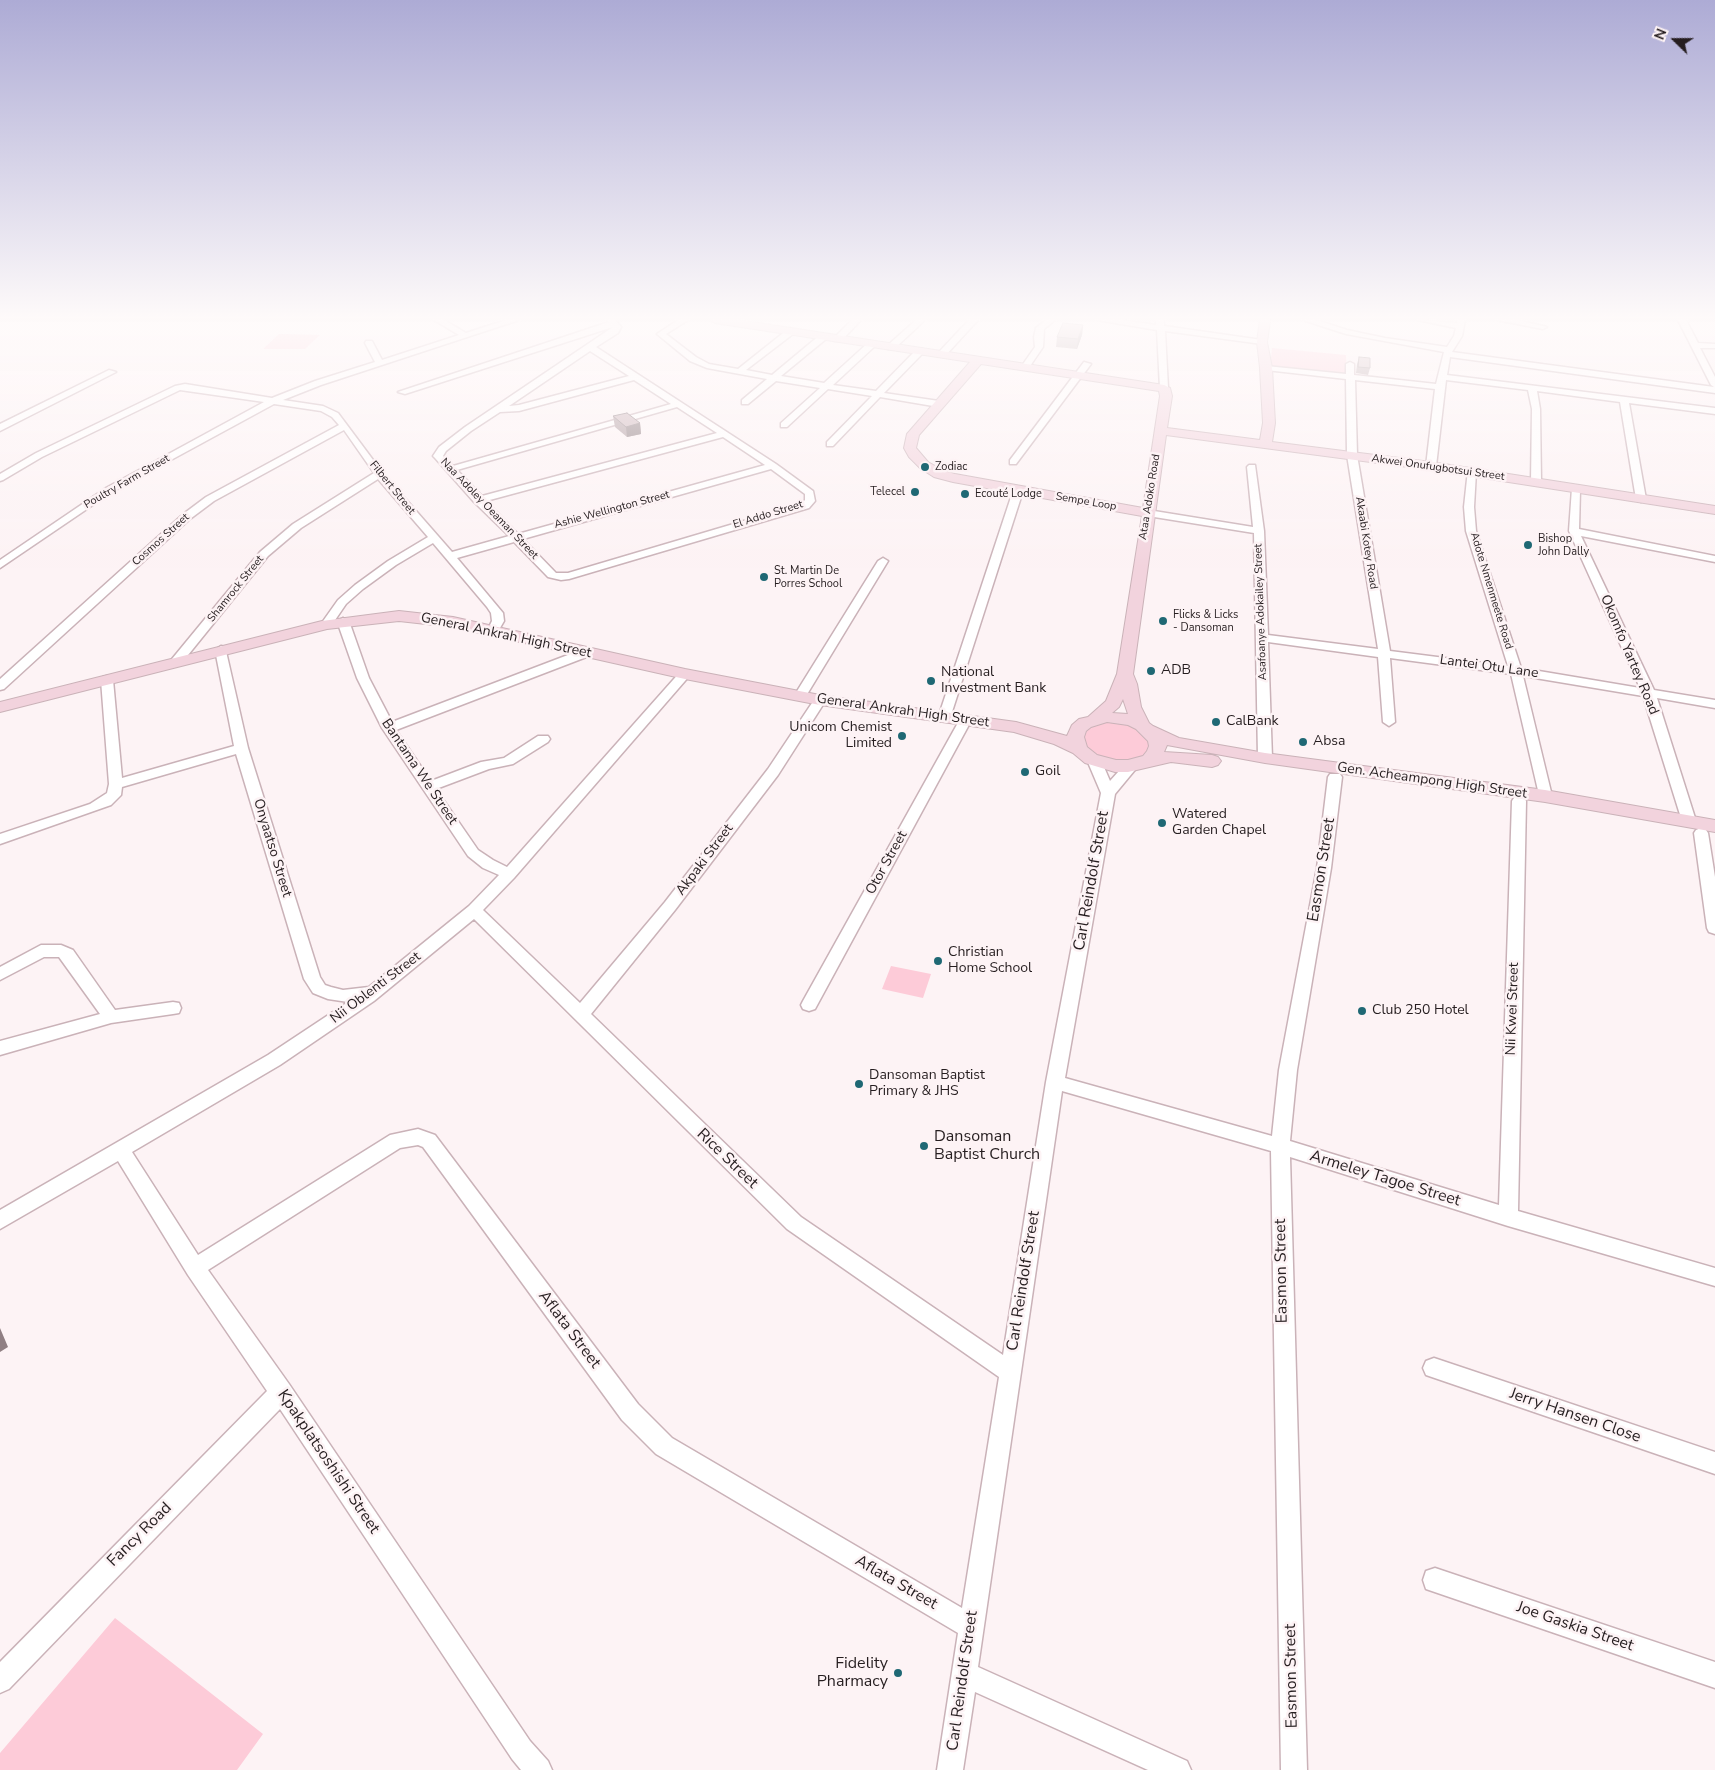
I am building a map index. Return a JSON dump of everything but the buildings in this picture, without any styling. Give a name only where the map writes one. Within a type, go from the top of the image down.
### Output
[{"type":"main road","name":"Ataa Adoko Road","points":[[1090,721],[1112,703],[1125,674],[1165,403]]},
{"type":"main road","points":[[1265,444],[1269,423],[1268,403]]},
{"type":"main road","name":"Sempe Loop","points":[[939,404],[913,434],[910,448],[924,465],[939,474],[1018,491],[1148,513]]},
{"type":"main road","name":"Akwei Onufugbotsui Street","points":[[1160,431],[1431,466],[1576,490],[1715,510]]},
{"type":"main road","name":"General Ankrah High Street","points":[[0,707],[326,624],[399,616],[438,620],[685,674],[820,700],[1016,727],[1060,740],[1080,749]]},
{"type":"main road","name":"Ataa Adoko Road","points":[[1125,674],[1130,684],[1133,707],[1147,728]]},
{"type":"main road","points":[[1119,717],[1147,728],[1156,739],[1158,746],[1155,754],[1141,763],[1115,766],[1094,760],[1080,749],[1075,736],[1078,729],[1090,721],[1119,717]]},
{"type":"main road","name":"General Ankrah High Street","points":[[1016,727],[1065,726],[1090,721]]},
{"type":"main road","name":"Gen. Acheampong High Street","points":[[1147,728],[1179,743],[1265,758],[1545,796],[1705,829]]},
{"type":"main road","name":"Gen. Acheampong High Street","points":[[1141,763],[1171,758],[1214,761],[1519,801],[1705,829]]},
{"type":"street","points":[[0,428],[51,403]]},
{"type":"street","name":"Filbert Street","points":[[0,478],[39,455],[148,403]]},
{"type":"street","name":"Poultry Farm Street","points":[[0,565],[109,490],[270,403]]},
{"type":"street","name":"Filbert Street","points":[[289,403],[323,409],[335,415],[345,426],[379,474],[451,556],[497,613],[498,621],[492,631]]},
{"type":"street","name":"Naa Adoley Oeaman Street","points":[[509,403],[442,449],[438,456],[452,469],[478,500],[552,575]]},
{"type":"street","points":[[499,409],[518,408],[538,403]]},
{"type":"street","points":[[784,425],[809,403]]},
{"type":"street","points":[[830,444],[869,403]]},
{"type":"street","points":[[930,403],[939,404]]},
{"type":"street","points":[[1012,462],[1057,403]]},
{"type":"street","name":"Akaabi Kotey Road","points":[[1351,403],[1352,455],[1384,652],[1389,722]]},
{"type":"street","points":[[1431,466],[1438,403]]},
{"type":"street","points":[[1535,403],[1536,482]]},
{"type":"street","points":[[1624,403],[1641,499]]},
{"type":"street","points":[[1639,403],[1715,411]]},
{"type":"street","points":[[452,469],[679,404]]},
{"type":"street","name":"El Addo Street","points":[[552,575],[557,577],[569,576],[805,506],[810,501],[810,493],[773,466],[679,404]]},
{"type":"street","name":"Cosmos Street","points":[[0,686],[186,516],[210,500],[345,426]]},
{"type":"street","points":[[478,500],[725,434]]},
{"type":"street","name":"Ashie Wellington Street","points":[[451,556],[773,466]]},
{"type":"street","name":"Asafoanye Adokailey Street","points":[[1252,468],[1259,531],[1265,758]]},
{"type":"street","name":"Adote Nmenmeete Road","points":[[1471,472],[1469,507],[1471,531],[1516,670],[1545,796]]},
{"type":"street","name":"Shamrock Street","points":[[176,662],[264,554],[297,526],[379,474]]},
{"type":"street","name":"Okomfo Yartey Road","points":[[1576,490],[1574,531],[1648,692],[1705,829],[1715,928]]},
{"type":"street","points":[[944,718],[1018,491]]},
{"type":"street","points":[[1148,513],[1259,531]]},
{"type":"street","points":[[1574,531],[1715,559]]},
{"type":"street","points":[[326,624],[342,602],[359,587],[434,538]]},
{"type":"street","points":[[800,696],[883,560]]},
{"type":"street","name":"Bantama We Street","points":[[343,621],[363,678],[388,728],[473,853],[488,864],[509,874]]},
{"type":"street","name":"Lantei Otu Lane","points":[[1263,638],[1516,670],[1715,704]]},
{"type":"street","name":"Onyaatso Street","points":[[221,650],[240,748],[312,979],[319,989],[328,993],[343,996],[374,992]]},
{"type":"street","points":[[388,728],[585,652]]},
{"type":"street","name":"Nii Oblenti Street","points":[[0,1220],[274,1060],[374,992],[474,910],[509,874],[685,674]]},
{"type":"street","points":[[0,839],[106,802],[114,795],[116,784],[108,680]]},
{"type":"street","name":"Akpaki Street","points":[[581,1014],[670,906],[773,772],[820,700]]},
{"type":"street","name":"Otor Street","points":[[809,1004],[964,720]]},
{"type":"street","points":[[428,787],[486,765],[508,761],[543,739]]},
{"type":"street","points":[[116,784],[240,748]]},
{"type":"street","name":"Carl Reindolf Street","points":[[1094,760],[1108,793]]},
{"type":"street","name":"Carl Reindolf Street","points":[[950,1770],[1055,1082],[1108,793],[1121,776],[1141,763]]},
{"type":"street","name":"Easmon Street","points":[[1294,1770],[1280,1146],[1288,1070],[1324,868],[1335,777]]},
{"type":"street","name":"Nii Kwei Street","points":[[1508,1217],[1519,801]]},
{"type":"street","name":"Rice Street","points":[[474,910],[794,1223],[1010,1372]]},
{"type":"street","points":[[0,974],[41,951],[61,951],[68,954],[111,1017]]},
{"type":"street","points":[[0,1048],[111,1017],[173,1008]]},
{"type":"street","name":"Armeley Tagoe Street","points":[[1055,1082],[1280,1146],[1508,1217],[1715,1277]]},
{"type":"street","name":"Aflata Street","points":[[195,1268],[396,1141],[418,1137],[429,1140],[630,1412],[664,1446],[971,1627]]},
{"type":"street","name":"Kpakplatsoshishi Street","points":[[121,1150],[195,1268],[281,1392],[521,1750],[538,1770]]},
{"type":"street","name":"Jerry Hansen Close","points":[[1434,1368],[1715,1463]]},
{"type":"street","name":"Fancy Road","points":[[0,1680],[30,1647],[281,1392]]},
{"type":"street","name":"Joe Gaskia Street","points":[[1435,1580],[1715,1675]]},
{"type":"street","points":[[964,1674],[1178,1770]]},
{"type":"shaded area","points":[[1106,721],[1117,721],[1138,727],[1151,739],[1150,752],[1136,762],[1101,759],[1085,747],[1083,733],[1088,728]]},
{"type":"shaded area","points":[[891,966],[931,974],[923,998],[882,989]]},
{"type":"shaded area","points":[[115,1618],[263,1734],[237,1770],[0,1770],[0,1753]]},
{"type":"place","name":"Zodiac","points":[[925,467]]},
{"type":"place","name":"Telecel","points":[[915,492]]},
{"type":"place","name":"Ecouté Lodge","points":[[965,494]]},
{"type":"place","name":"Bishop John Dally","points":[[1528,545]]},
{"type":"place","name":"St. Martin De Porres School","points":[[764,577]]},
{"type":"place","name":"Flicks & Licks - Dansoman","points":[[1163,621]]},
{"type":"place","name":"ADB","points":[[1151,671]]},
{"type":"place","name":"National Investment Bank","points":[[931,681]]},
{"type":"place","name":"CalBank","points":[[1216,722]]},
{"type":"place","name":"Unicom Chemist Limited","points":[[902,736]]},
{"type":"place","name":"Absa","points":[[1303,742]]},
{"type":"place","name":"Goil","points":[[1025,772]]},
{"type":"place","name":"Watered Garden Chapel","points":[[1162,823]]},
{"type":"place","name":"Christian Home School","points":[[938,961]]},
{"type":"place","name":"Club 250 Hotel","points":[[1362,1011]]},
{"type":"place","name":"Dansoman Baptist Primary & JHS","points":[[859,1084]]},
{"type":"place","name":"Dansoman Baptist Church","points":[[924,1146]]},
{"type":"place","name":"Fidelity Pharmacy","points":[[898,1673]]}]
